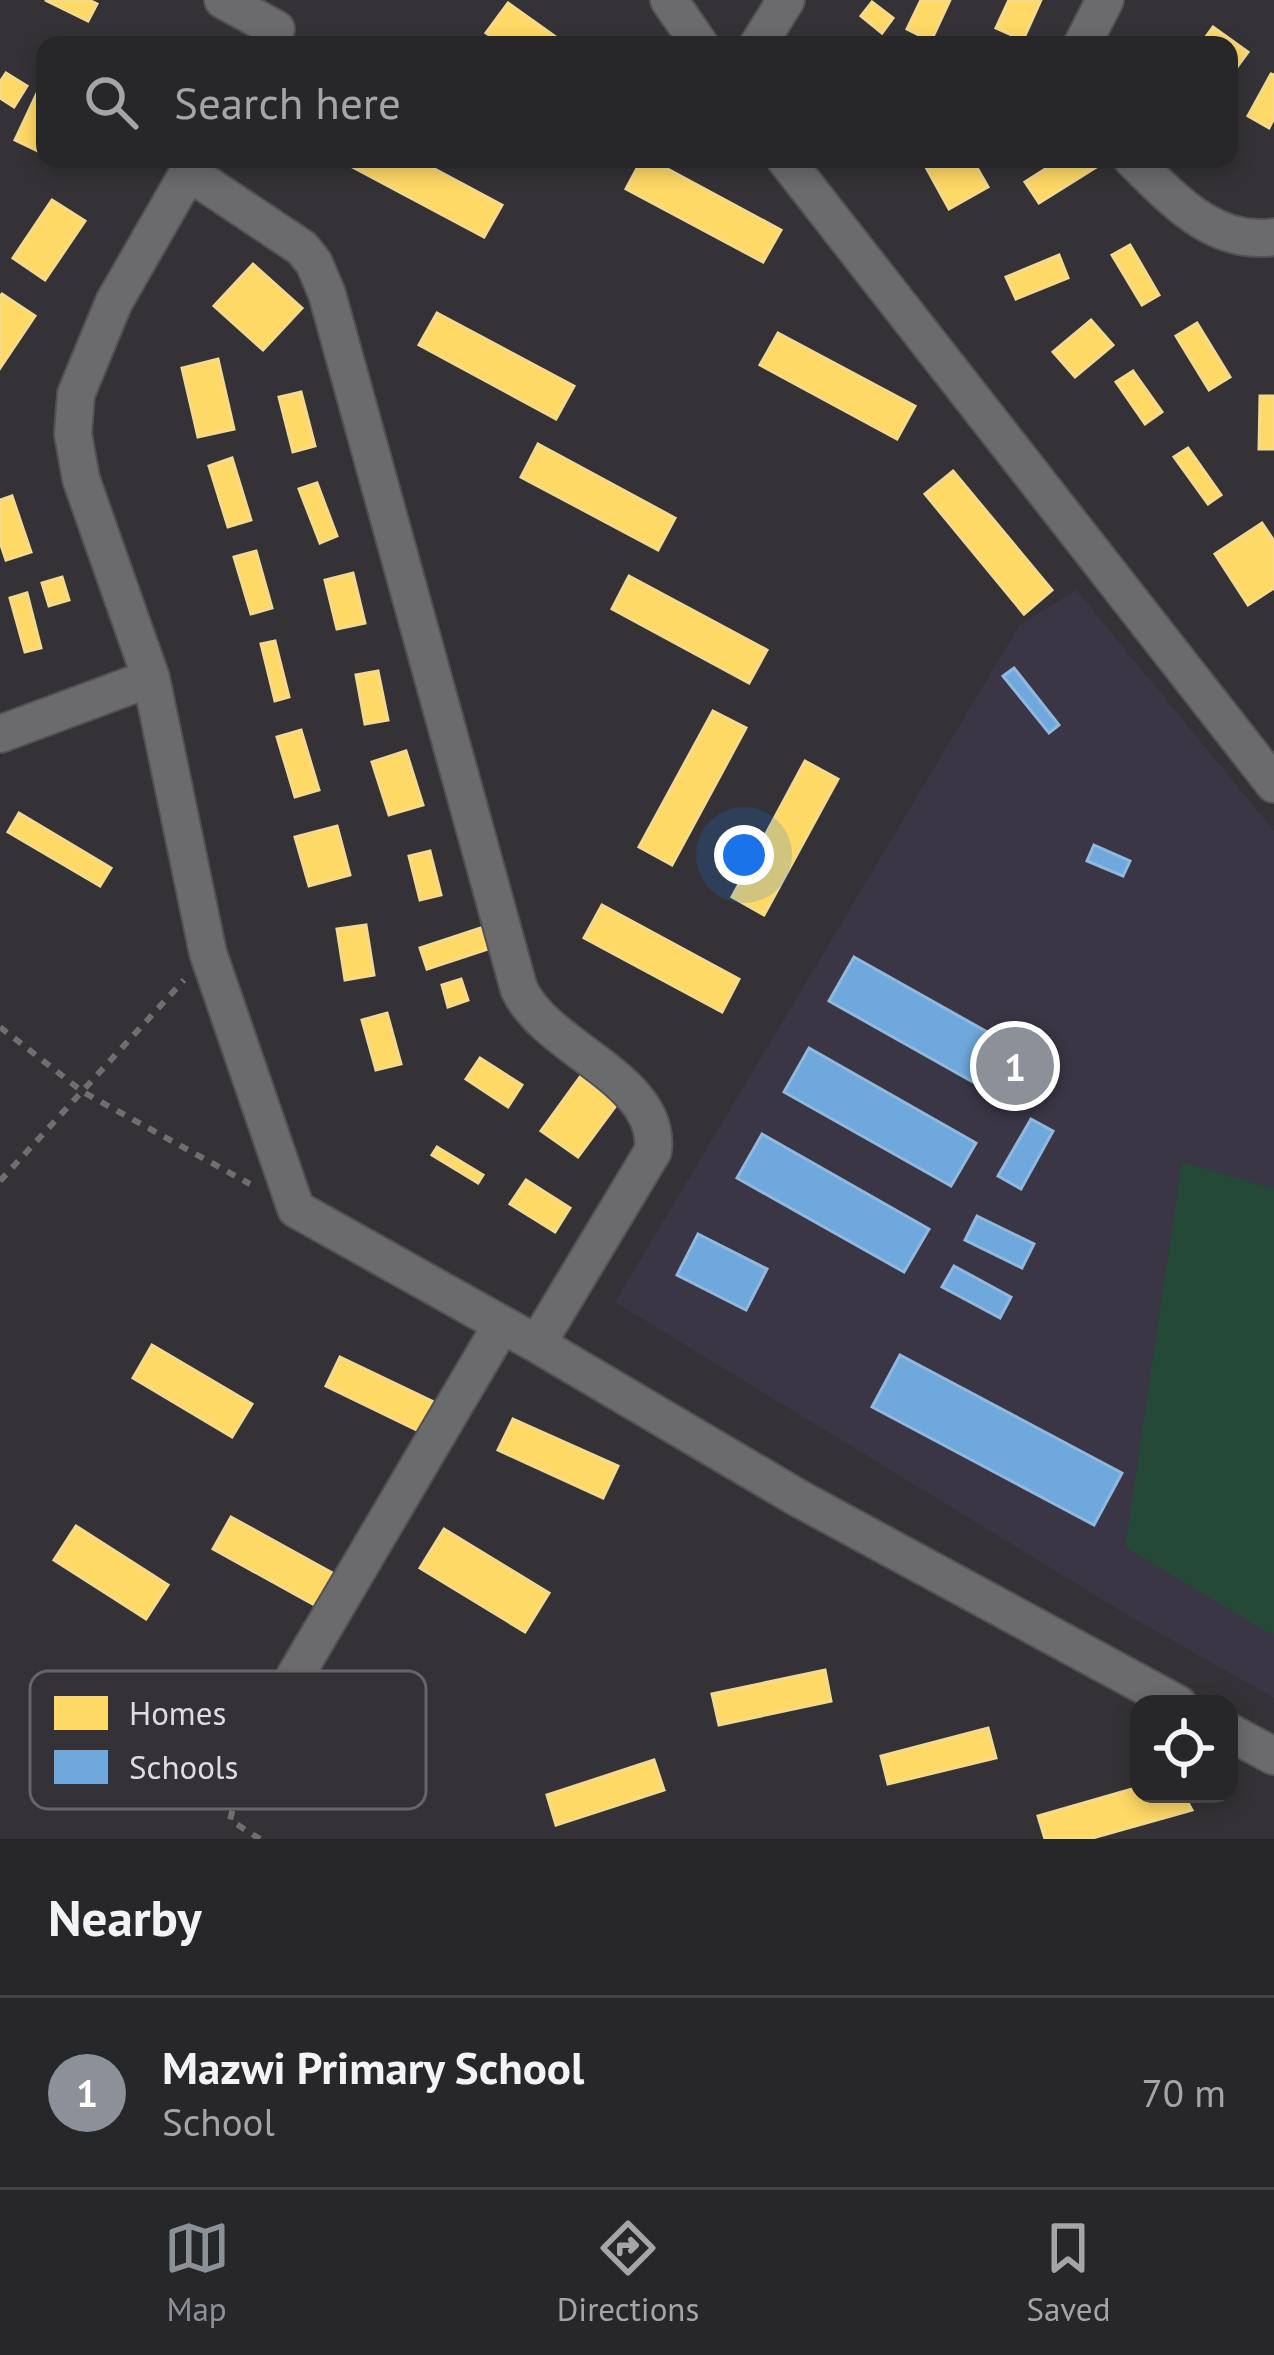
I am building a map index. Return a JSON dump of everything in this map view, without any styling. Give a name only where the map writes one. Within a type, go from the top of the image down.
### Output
[{"type":"street","points":[[223,0],[278,25]]},
{"type":"street","points":[[669,0],[694,36]]},
{"type":"street","points":[[764,36],[786,0]]},
{"type":"street","points":[[1087,36],[1105,0]]},
{"type":"street","points":[[190,168],[114,302],[76,394],[74,434],[81,479],[151,678],[208,953],[296,1210],[537,1344],[798,1498],[1161,1695]]},
{"type":"street","points":[[196,168],[314,263],[327,294],[519,989],[529,1012],[631,1092],[646,1109],[656,1134],[653,1150],[537,1344]]},
{"type":"street","points":[[792,168],[1273,779]]},
{"type":"street","points":[[1142,168],[1210,228],[1253,241],[1274,237]]},
{"type":"street","points":[[0,734],[151,678]]},
{"type":"street","points":[[298,1671],[500,1326]]},
{"type":"street","points":[[1238,1737],[1274,1756]]},
{"type":"path","points":[[0,1181],[208,953]]},
{"type":"path","points":[[0,1027],[82,1092],[296,1210]]},
{"type":"path","points":[[233,1809],[230,1820],[260,1839]]},
{"type":"shaded area","points":[[1076,590],[1274,831],[1274,1698],[1131,1617],[615,1302],[1019,626]]},
{"type":"green space","points":[[1182,1162],[1274,1189],[1274,1636],[1125,1547]]},
{"type":"building: Homes","points":[[45,0],[89,0],[97,4],[88,21]]},
{"type":"building: Homes","points":[[921,0],[950,0],[933,36],[907,29]]},
{"type":"building: Homes","points":[[1009,0],[1041,0],[1025,36],[996,28]]},
{"type":"building: Homes","points":[[872,2],[893,18],[882,33],[861,16]]},
{"type":"building: Homes","points":[[508,3],[554,36],[490,36],[486,33]]},
{"type":"building: Homes","points":[[1238,45],[1248,52],[1238,66]]},
{"type":"building: Homes","points":[[6,73],[27,86],[14,107],[0,98],[0,82]]},
{"type":"building: Homes","points":[[1271,74],[1274,118],[1269,128],[1248,116]]},
{"type":"building: Homes","points":[[36,95],[36,150],[15,140]]},
{"type":"building: Homes","points":[[355,168],[433,168],[502,205],[484,237]]},
{"type":"building: Homes","points":[[637,168],[666,168],[781,230],[763,262],[626,189]]},
{"type":"building: Homes","points":[[926,168],[977,168],[988,187],[949,209]]},
{"type":"building: Homes","points":[[1047,168],[1095,168],[1039,203],[1025,182]]},
{"type":"building: Homes","points":[[52,200],[85,221],[45,280],[13,258]]},
{"type":"building: Homes","points":[[1130,245],[1159,295],[1142,305],[1112,255]]},
{"type":"building: Homes","points":[[1059,255],[1068,278],[1016,299],[1006,277]]},
{"type":"building: Homes","points":[[253,264],[302,308],[263,350],[214,306]]},
{"type":"building: Homes","points":[[0,297],[35,316],[0,368]]},
{"type":"building: Homes","points":[[437,313],[574,386],[556,419],[419,345]]},
{"type":"building: Homes","points":[[1091,320],[1113,345],[1075,377],[1053,352]]},
{"type":"building: Homes","points":[[1197,323],[1230,377],[1209,390],[1176,336]]},
{"type":"building: Homes","points":[[778,333],[915,406],[897,439],[760,365]]},
{"type":"building: Homes","points":[[218,359],[234,429],[198,437],[182,368]]},
{"type":"building: Homes","points":[[1133,371],[1162,412],[1145,424],[1116,382]]},
{"type":"building: Homes","points":[[301,392],[315,446],[293,452],[279,397]]},
{"type":"building: Homes","points":[[1260,396],[1274,396],[1274,449],[1259,449]]},
{"type":"building: Homes","points":[[538,444],[675,518],[658,550],[521,477]]},
{"type":"building: Homes","points":[[1188,448],[1221,495],[1208,504],[1174,457]]},
{"type":"building: Homes","points":[[232,458],[251,520],[228,527],[209,466]]},
{"type":"building: Homes","points":[[953,471],[1052,590],[1024,614],[925,494]]},
{"type":"building: Homes","points":[[317,483],[337,536],[320,543],[299,489]]},
{"type":"building: Homes","points":[[12,496],[31,552],[6,560],[0,542],[0,500]]},
{"type":"building: Homes","points":[[1262,523],[1274,541],[1274,588],[1248,605],[1215,554]]},
{"type":"building: Homes","points":[[256,551],[272,608],[251,614],[234,557]]},
{"type":"building: Homes","points":[[353,573],[365,623],[337,629],[325,580]]},
{"type":"building: Homes","points":[[629,576],[767,650],[749,683],[612,609]]},
{"type":"building: Homes","points":[[62,577],[69,600],[49,606],[42,583]]},
{"type":"building: Homes","points":[[27,593],[41,648],[25,652],[10,598]]},
{"type":"building: Homes","points":[[275,641],[289,697],[275,701],[261,644]]},
{"type":"building: Homes","points":[[378,671],[388,720],[365,724],[356,675]]},
{"type":"building: Homes","points":[[713,711],[746,728],[672,865],[639,847]]},
{"type":"building: Homes","points":[[301,730],[319,790],[295,797],[277,737]]},
{"type":"building: Homes","points":[[406,751],[423,805],[389,815],[372,762]]},
{"type":"building: Homes","points":[[805,761],[838,779],[764,915],[732,897]]},
{"type":"building: Homes","points":[[19,813],[111,868],[100,886],[8,832]]},
{"type":"building: Homes","points":[[337,826],[350,875],[309,886],[295,837]]},
{"type":"building: Homes","points":[[430,851],[441,895],[420,900],[409,856]]},
{"type":"building: Homes","points":[[602,905],[739,979],[722,1012],[584,938]]},
{"type":"building: Homes","points":[[366,925],[374,975],[345,980],[337,929]]},
{"type":"building: Homes","points":[[487,926],[494,947],[427,969],[420,948]]},
{"type":"building: Homes","points":[[461,979],[468,1000],[448,1007],[442,985]]},
{"type":"building: Homes","points":[[387,1013],[401,1064],[376,1070],[362,1020]]},
{"type":"building: Homes","points":[[480,1058],[522,1085],[508,1107],[466,1079]]},
{"type":"building: Homes","points":[[580,1077],[617,1104],[578,1157],[541,1131]]},
{"type":"building: Homes","points":[[437,1147],[483,1175],[478,1183],[432,1155]]},
{"type":"building: Homes","points":[[526,1180],[570,1208],[555,1232],[510,1204]]},
{"type":"building: Homes","points":[[152,1345],[252,1404],[232,1437],[133,1378]]},
{"type":"building: Homes","points":[[340,1357],[440,1405],[425,1434],[326,1386]]},
{"type":"building: Homes","points":[[513,1419],[618,1466],[603,1498],[498,1450]]},
{"type":"building: Homes","points":[[231,1517],[347,1581],[329,1613],[213,1549]]},
{"type":"building: Homes","points":[[76,1526],[168,1585],[146,1619],[54,1560]]},
{"type":"building: Homes","points":[[444,1529],[549,1593],[525,1632],[420,1568]]},
{"type":"building: Homes","points":[[825,1670],[831,1701],[719,1725],[712,1694]]},
{"type":"building: Homes","points":[[988,1728],[996,1758],[888,1784],[881,1756]]},
{"type":"building: Homes","points":[[654,1760],[664,1790],[556,1825],[547,1795]]},
{"type":"building: Homes","points":[[1130,1790],[1130,1803],[1188,1803],[1192,1810],[1089,1839],[1045,1839],[1038,1816]]},
{"type":"building: Schools","points":[[1014,668],[1059,725],[1049,733],[1003,676]]},
{"type":"building: Schools","points":[[1094,845],[1130,861],[1123,876],[1087,861]]},
{"type":"building: Schools","points":[[854,957],[1021,1051],[996,1095],[829,1001]]},
{"type":"building: Schools","points":[[809,1048],[976,1143],[951,1186],[784,1092]]},
{"type":"building: Schools","points":[[1031,1119],[1053,1131],[1021,1189],[998,1176]]},
{"type":"building: Schools","points":[[762,1134],[929,1229],[904,1272],[737,1178]]},
{"type":"building: Schools","points":[[977,1216],[1034,1244],[1022,1268],[965,1240]]},
{"type":"building: Schools","points":[[698,1234],[767,1269],[746,1310],[677,1275]]},
{"type":"building: Schools","points":[[954,1266],[1011,1297],[1000,1318],[942,1287]]},
{"type":"building: Schools","points":[[900,1355],[1122,1473],[1094,1525],[872,1407]]},
{"type":"place","name":"Mazwi Primary School","points":[[1015,1066]]}]
